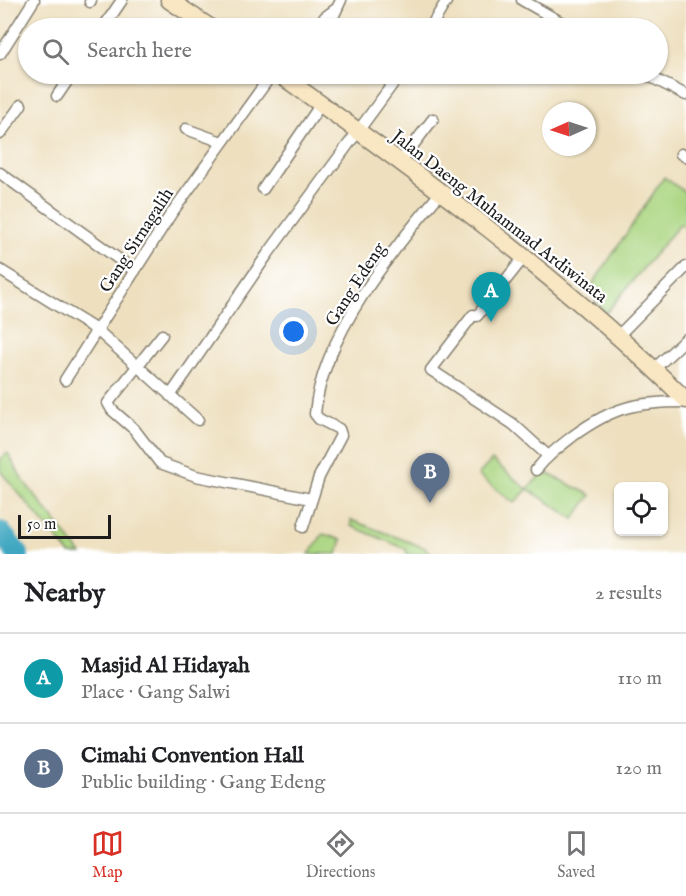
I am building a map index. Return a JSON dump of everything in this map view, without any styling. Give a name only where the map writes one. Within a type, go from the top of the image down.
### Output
[{"type":"main road","points":[[169,0],[196,18]]},
{"type":"main road","name":"Jalan Daeng Muhammad Ardiwinata","points":[[297,84],[321,104],[442,191],[525,256],[619,335],[686,401]]},
{"type":"street","points":[[23,18],[34,0]]},
{"type":"street","points":[[110,18],[122,0]]},
{"type":"street","points":[[436,18],[447,0]]},
{"type":"street","points":[[522,0],[554,18]]},
{"type":"street","points":[[325,18],[339,5]]},
{"type":"street","points":[[0,54],[18,25]]},
{"type":"street","points":[[57,96],[65,84]]},
{"type":"street","name":"Gang Sirnagalih","points":[[65,380],[171,214],[265,84]]},
{"type":"street","points":[[170,396],[267,255],[392,84]]},
{"type":"street","points":[[665,84],[686,95]]},
{"type":"street","points":[[263,189],[321,104]]},
{"type":"street","points":[[0,134],[21,105]]},
{"type":"street","points":[[401,161],[433,119]]},
{"type":"street","points":[[186,129],[222,142]]},
{"type":"street","points":[[0,173],[135,271]]},
{"type":"street","name":"Gang Edeng","points":[[303,527],[319,477],[341,435],[339,429],[319,419],[315,414],[328,361],[349,317],[414,225],[442,191]]},
{"type":"street","points":[[525,256],[490,302],[477,316],[473,315],[450,341],[431,370],[513,424],[547,455]]},
{"type":"street","points":[[619,335],[686,267]]},
{"type":"street","points":[[0,270],[98,331],[198,420]]},
{"type":"street","points":[[162,335],[108,401],[108,405],[134,429],[160,464],[196,476],[310,500]]},
{"type":"street","points":[[654,369],[686,339]]},
{"type":"street","points":[[536,470],[547,455],[605,413],[653,402],[686,401]]},
{"type":"green space","points":[[664,177],[686,193],[686,228],[680,224],[606,313],[588,291]]},
{"type":"green space","points":[[8,453],[22,479],[81,554],[70,554],[0,471],[0,459]]},
{"type":"green space","points":[[492,460],[527,489],[544,472],[591,495],[574,519],[528,489],[514,503],[478,475]]},
{"type":"green space","points":[[351,520],[426,548],[430,554],[407,554],[406,549],[351,526]]},
{"type":"green space","points":[[323,534],[342,540],[337,554],[309,554]]},
{"type":"waterway","points":[[0,532],[18,554]]},
{"type":"place","name":"Masjid Al Hidayah","points":[[491,322]]},
{"type":"place","name":"Cimahi Convention Hall","points":[[430,503]]}]
